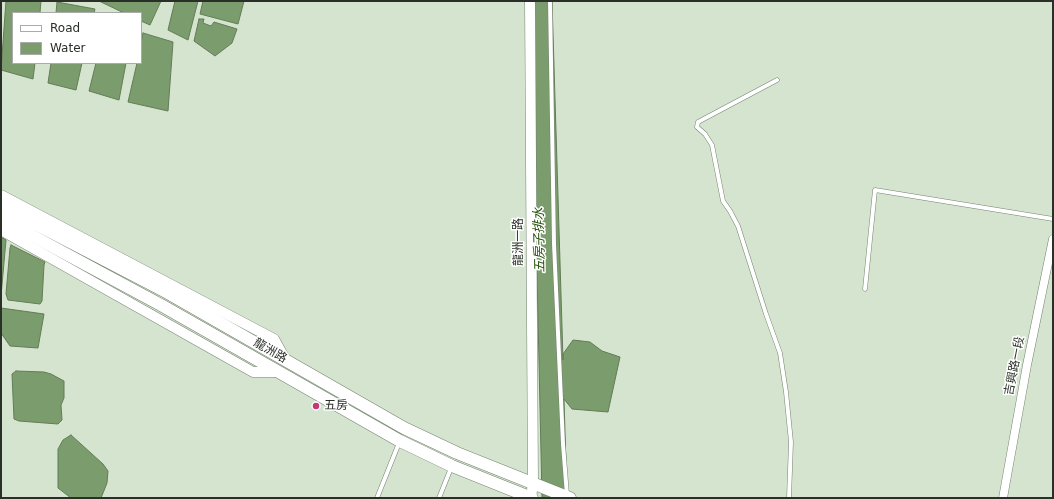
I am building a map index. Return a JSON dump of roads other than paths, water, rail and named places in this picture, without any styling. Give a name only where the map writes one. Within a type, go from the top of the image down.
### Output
[{"type":"main road","name":"龍洲路","points":[[1,206],[168,293],[404,428],[457,453],[567,497]]},
{"type":"main road","name":"龍洲路","points":[[1,218],[161,305],[400,441],[452,466],[531,498]]},
{"type":"street","name":"龍洲一路","points":[[530,1],[538,485],[531,498]]},
{"type":"street","points":[[1,195],[274,339],[285,359]]},
{"type":"street","points":[[1,230],[253,372],[278,372]]},
{"type":"street","name":"吉興路一段","points":[[1003,498],[1027,365],[1053,239]]},
{"type":"lane","points":[[550,1],[554,244],[557,283],[563,444],[567,497]]},
{"type":"lane","points":[[777,80],[698,122],[697,127],[705,134],[712,145],[723,201],[738,226],[780,353],[791,442],[789,498]]},
{"type":"lane","points":[[865,289],[875,190],[1053,219]]},
{"type":"lane","points":[[377,498],[400,441]]},
{"type":"lane","points":[[439,498],[452,466]]},
{"type":"water","points":[[6,1],[41,1],[40,12],[12,12],[12,64],[35,64],[33,79],[1,70]]},
{"type":"water","points":[[99,1],[161,1],[150,25],[142,21],[142,12],[122,12]]},
{"type":"water","points":[[175,1],[198,1],[188,40],[168,30]]},
{"type":"water","points":[[203,1],[244,1],[238,24],[200,14]]},
{"type":"water","name":"五房子排水","points":[[531,1],[552,1],[563,360],[563,354],[573,340],[590,342],[602,351],[620,357],[608,412],[572,409],[564,399],[567,498],[542,498]]},
{"type":"water","points":[[57,2],[95,9],[94,12],[56,12]]},
{"type":"water","points":[[199,19],[204,19],[203,23],[211,26],[214,22],[237,29],[232,43],[215,56],[194,41]]},
{"type":"water","points":[[143,33],[173,42],[168,111],[128,102],[137,64],[142,64]]},
{"type":"water","points":[[51,64],[82,64],[76,90],[48,83]]},
{"type":"water","points":[[96,64],[126,64],[119,100],[89,91]]},
{"type":"water","points":[[1,237],[6,240],[1,296]]},
{"type":"water","points":[[11,245],[45,262],[42,301],[40,304],[8,300],[6,294]]},
{"type":"water","points":[[1,308],[44,314],[38,348],[10,346],[1,333]]},
{"type":"water","points":[[16,371],[44,372],[64,381],[64,398],[61,405],[62,420],[58,424],[19,421],[14,419],[12,374]]},
{"type":"water","points":[[71,435],[103,464],[108,471],[107,483],[101,498],[71,498],[58,488],[58,449],[63,440]]},
{"type":"place","name":"五房","points":[[316,406]]}]
